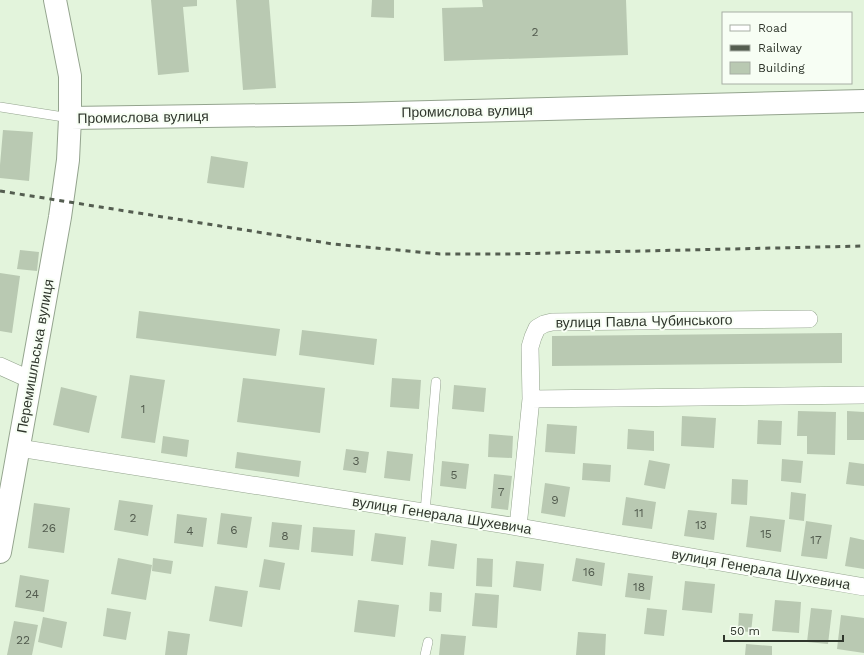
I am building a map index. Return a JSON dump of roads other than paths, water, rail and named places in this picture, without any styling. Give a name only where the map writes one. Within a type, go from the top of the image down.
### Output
[{"type":"street","name":"Перемишльська вулиця","points":[[0,552],[60,217],[68,160],[70,76],[55,0]]},
{"type":"street","name":"Промислова вулиця","points":[[70,118],[352,114],[864,101]]},
{"type":"street","name":"вулиця Павла Чубинського","points":[[518,526],[531,399],[530,347],[538,328],[544,324],[552,322],[809,319]]},
{"type":"street","points":[[0,366],[31,380]]},
{"type":"street","points":[[531,399],[864,395]]},
{"type":"street","name":"вулиця Генерала Шухевича","points":[[19,448],[518,526],[864,587]]},
{"type":"lane","points":[[0,107],[70,118]]},
{"type":"lane","points":[[425,512],[436,382]]},
{"type":"lane","points":[[425,655],[428,642]]},
{"type":"railway","points":[[0,191],[333,244],[440,254],[508,254],[864,246]]}]
